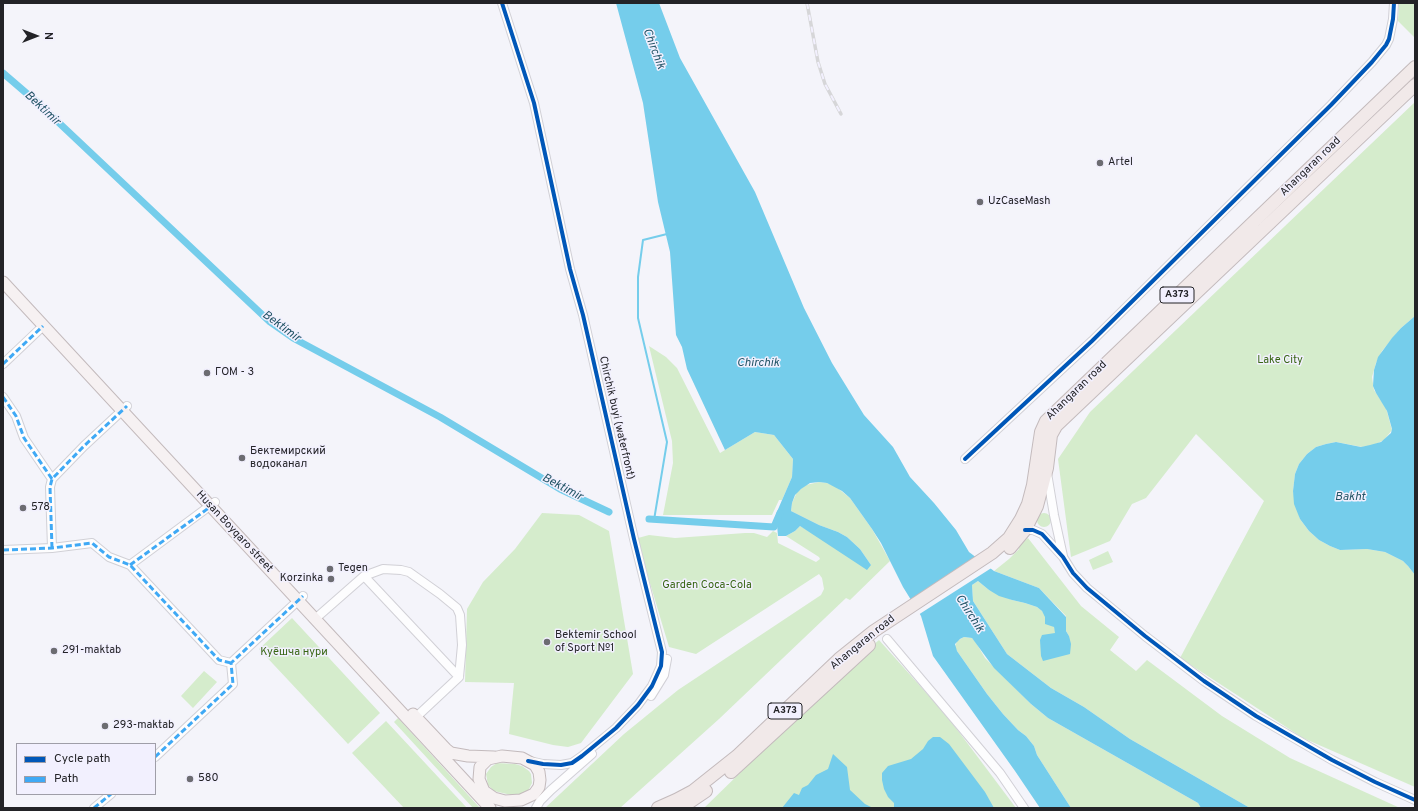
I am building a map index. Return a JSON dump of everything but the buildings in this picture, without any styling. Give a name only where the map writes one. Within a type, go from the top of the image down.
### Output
[{"type":"highway","name":"Ahangaran road","points":[[994,556],[1014,531],[1028,504],[1033,486],[1041,432],[1046,421],[1415,67]]},
{"type":"highway","name":"Ahangaran road","points":[[658,808],[693,790],[737,756],[839,659],[874,631],[909,612],[1015,543],[1025,530],[1037,506],[1047,468],[1051,435],[1056,426],[1415,85]]},
{"type":"highway","name":"Ahangaran road","points":[[681,808],[713,786],[743,762],[862,651],[909,612]]},
{"type":"main road","name":"Husan Boyqaro street","points":[[3,273],[212,504],[413,720],[464,781],[490,808]]},
{"type":"main road","name":"Husan Boyqaro street","points":[[3,282],[43,326],[124,408]]},
{"type":"main road","points":[[413,720],[452,753],[468,756],[510,756],[528,760],[536,767],[540,778],[538,790],[531,796],[505,801],[494,798],[486,793]]},
{"type":"main road","points":[[494,757],[485,760],[479,770],[480,782],[496,808]]},
{"type":"main road","name":"Husan Boyqaro street","points":[[464,781],[486,793]]},
{"type":"main road","points":[[527,808],[531,796]]},
{"type":"street","name":"Chirchik buyi (waterfront)","points":[[502,3],[534,103],[570,269],[583,315],[634,539],[646,584],[667,651],[664,675],[640,711],[551,790],[540,801],[536,808]]},
{"type":"street","points":[[965,459],[1092,341],[1372,62],[1389,39],[1393,19],[1394,3]]},
{"type":"street","points":[[3,364],[43,326]]},
{"type":"street","points":[[3,397],[16,416],[24,438],[52,479]]},
{"type":"street","points":[[52,548],[50,487],[52,479],[124,408]]},
{"type":"street","points":[[1047,468],[1054,515],[1063,557]]},
{"type":"street","points":[[130,565],[212,504]]},
{"type":"street","points":[[1025,530],[1032,530],[1042,534],[1063,557],[1087,588],[1145,636],[1209,685],[1267,722],[1332,760],[1415,800]]},
{"type":"street","points":[[3,550],[52,548],[92,543],[109,557],[130,565],[219,660],[231,663]]},
{"type":"street","points":[[317,617],[364,576],[383,570],[401,570],[409,572],[457,608],[460,615],[462,645],[459,677],[413,720]]},
{"type":"street","points":[[364,576],[459,677]]},
{"type":"street","name":"Chirchik buyi (waterfront)","points":[[528,760],[554,765],[568,764],[576,760],[628,717],[652,686],[661,666],[662,652],[650,607],[646,584]]},
{"type":"street","points":[[231,663],[300,599]]},
{"type":"street","points":[[887,639],[1000,773],[1024,808]]},
{"type":"street","points":[[156,756],[233,684],[231,663]]},
{"type":"street","name":"Chirchik buyi (waterfront)","points":[[531,796],[551,790]]},
{"type":"street","points":[[94,808],[110,795]]},
{"type":"green space","points":[[1399,3],[1415,3],[1415,38],[1398,21]]},
{"type":"green space","name":"Lake City","points":[[1415,102],[1415,316],[1401,328],[1382,351],[1376,363],[1372,377],[1374,390],[1386,408],[1392,430],[1384,440],[1374,445],[1362,447],[1336,442],[1316,447],[1307,454],[1299,464],[1295,474],[1293,491],[1300,519],[1309,531],[1319,540],[1340,550],[1367,549],[1385,552],[1403,561],[1415,575],[1415,787],[1303,738],[1180,658],[1264,501],[1196,434],[1146,498],[1132,504],[1110,541],[1071,557],[1058,459],[1090,412]]},
{"type":"green space","points":[[649,346],[666,357],[677,368],[720,453],[755,432],[774,435],[793,459],[792,477],[782,500],[779,500],[772,515],[663,515],[673,463],[672,441]]},
{"type":"green space","name":"Garden Coca-Cola","points":[[819,482],[835,486],[850,498],[872,529],[890,561],[850,600],[846,598],[719,719],[620,808],[545,808],[624,734],[678,690],[821,595],[824,589],[822,578],[819,574],[696,654],[669,647],[638,538],[649,535],[675,538],[745,533],[754,533],[767,537],[773,531],[777,533],[778,543],[816,562],[820,559],[819,557],[786,536],[800,526],[871,565],[860,549],[847,537],[791,511],[792,503],[797,492],[806,485]]},
{"type":"green space","name":"Bektemir School of Sport №1","points":[[542,513],[579,515],[609,531],[633,674],[581,743],[568,747],[553,745],[509,734],[514,683],[465,682],[467,609],[483,582],[515,549]]},
{"type":"green space","points":[[1041,513],[1047,513],[1051,517],[1051,523],[1047,527],[1041,527],[1037,523],[1037,517]]},
{"type":"green space","points":[[1028,538],[1081,606],[1119,637],[1110,650],[1136,671],[1147,660],[1222,716],[1290,758],[1400,808],[1250,808],[1130,739],[1084,707],[1051,688],[1007,654],[973,601],[972,585],[978,581],[989,590],[1012,600],[1037,607],[1042,611],[1054,627],[1056,633],[1069,636],[1066,631],[1066,616],[1039,588],[994,571],[1009,559],[1019,549],[1018,546]]},
{"type":"green space","points":[[1108,551],[1113,562],[1093,570],[1089,560]]},
{"type":"green space","name":"Куёшча нури","points":[[292,618],[380,713],[348,744],[259,649]]},
{"type":"green space","points":[[964,637],[972,638],[985,658],[1031,704],[1048,718],[1198,803],[1201,808],[1071,808],[1037,755],[1034,746],[1026,736],[1003,714],[957,651],[955,647],[957,641]]},
{"type":"green space","points":[[879,640],[947,716],[1016,808],[704,808],[859,657]]},
{"type":"green space","points":[[204,671],[217,682],[193,708],[181,696]]},
{"type":"green space","points":[[398,718],[480,808],[473,808],[394,722]]},
{"type":"green space","points":[[386,721],[467,808],[404,808],[352,753]]},
{"type":"green space","points":[[497,763],[515,764],[522,766],[529,771],[531,774],[532,783],[528,791],[521,795],[511,795],[494,791],[488,785],[486,774],[491,767]]},
{"type":"water","name":"Chirchik","points":[[616,3],[659,3],[680,58],[755,192],[804,308],[832,363],[864,415],[893,447],[910,477],[956,530],[969,552],[994,571],[1039,588],[1066,617],[1066,631],[1071,644],[1070,654],[1043,661],[1041,656],[1040,640],[1042,635],[1055,633],[1054,627],[1045,624],[1045,617],[1042,611],[1037,607],[999,596],[978,581],[972,585],[973,601],[1007,654],[1051,688],[1084,707],[1130,739],[1250,808],[1201,808],[1198,803],[1048,718],[1031,704],[994,668],[972,638],[964,637],[955,644],[957,651],[1003,714],[1026,736],[1034,746],[1037,755],[1071,808],[1040,808],[933,656],[921,616],[903,587],[881,543],[850,498],[842,491],[827,483],[810,483],[795,495],[791,511],[847,537],[860,549],[871,565],[867,570],[800,526],[786,536],[778,536],[776,514],[792,477],[793,459],[774,435],[755,432],[725,450],[687,369],[682,347],[676,335],[670,252],[658,202],[643,103]]},
{"type":"water","name":"Bakht","points":[[1415,316],[1415,575],[1403,561],[1385,552],[1367,549],[1340,550],[1319,540],[1309,531],[1300,519],[1294,504],[1293,491],[1295,474],[1299,464],[1307,454],[1316,447],[1336,442],[1361,447],[1381,442],[1391,433],[1392,429],[1387,411],[1373,386],[1374,370],[1378,357],[1392,338]]},
{"type":"water","points":[[933,737],[940,737],[949,744],[985,792],[994,808],[894,807],[894,803],[888,797],[884,789],[882,773],[888,766],[911,759],[923,749],[928,741]]},
{"type":"water","points":[[833,754],[847,767],[850,790],[865,804],[873,808],[782,808],[794,793],[799,795],[802,788],[808,785],[816,775],[828,769]]},
{"type":"pier","points":[[979,556],[993,567],[918,615],[910,602]]},
{"type":"waterway","name":"Bektimir","points":[[3,73],[39,104],[270,322],[293,338],[440,417],[560,489],[609,512]]},
{"type":"waterway","points":[[654,520],[667,442],[638,318],[638,277],[643,240],[667,234]]},
{"type":"waterway","name":"Bektimir","points":[[649,519],[774,527],[780,513]]},
{"type":"railway","points":[[807,3],[818,62],[825,84],[841,114]]},
{"type":"marked path","points":[[3,364],[43,326]]},
{"type":"marked path","points":[[3,397],[16,416],[24,438],[52,479]]},
{"type":"marked path","points":[[52,548],[50,487],[52,479],[84,446],[127,406]]},
{"type":"marked path","points":[[130,565],[210,507]]},
{"type":"marked path","points":[[3,550],[52,548],[92,543],[109,557],[130,565],[219,660],[231,663]]},
{"type":"marked path","points":[[156,756],[233,684],[231,663],[303,596]]},
{"type":"marked path","points":[[94,808],[110,795]]},
{"type":"cycle path","points":[[502,3],[534,103],[570,269],[583,315],[634,539],[662,652],[661,666],[657,675],[652,686],[638,705],[616,728],[582,756],[572,763],[561,765],[528,761]]},
{"type":"cycle path","points":[[965,459],[1092,341],[1331,105],[1372,62],[1389,39],[1393,19],[1394,3]]},
{"type":"cycle path","points":[[1025,530],[1033,530],[1042,534],[1063,557],[1073,573],[1087,588],[1145,636],[1204,681],[1256,716],[1332,760],[1415,800]]},
{"type":"place","name":"Artel","points":[[1100,163]]},
{"type":"place","name":"UzCaseMash","points":[[980,202]]},
{"type":"place","name":"ГОМ - 3","points":[[207,373]]},
{"type":"place","name":"Бектемирский водоканал","points":[[242,458]]},
{"type":"place","name":"578","points":[[23,508]]},
{"type":"place","name":"Tegen","points":[[330,569]]},
{"type":"place","name":"Korzinka","points":[[331,579]]},
{"type":"place","name":"Bektemir School of Sport №1","points":[[547,642]]},
{"type":"place","name":"291-maktab","points":[[54,651]]},
{"type":"place","name":"293-maktab","points":[[105,726]]},
{"type":"place","name":"580","points":[[190,779]]}]
